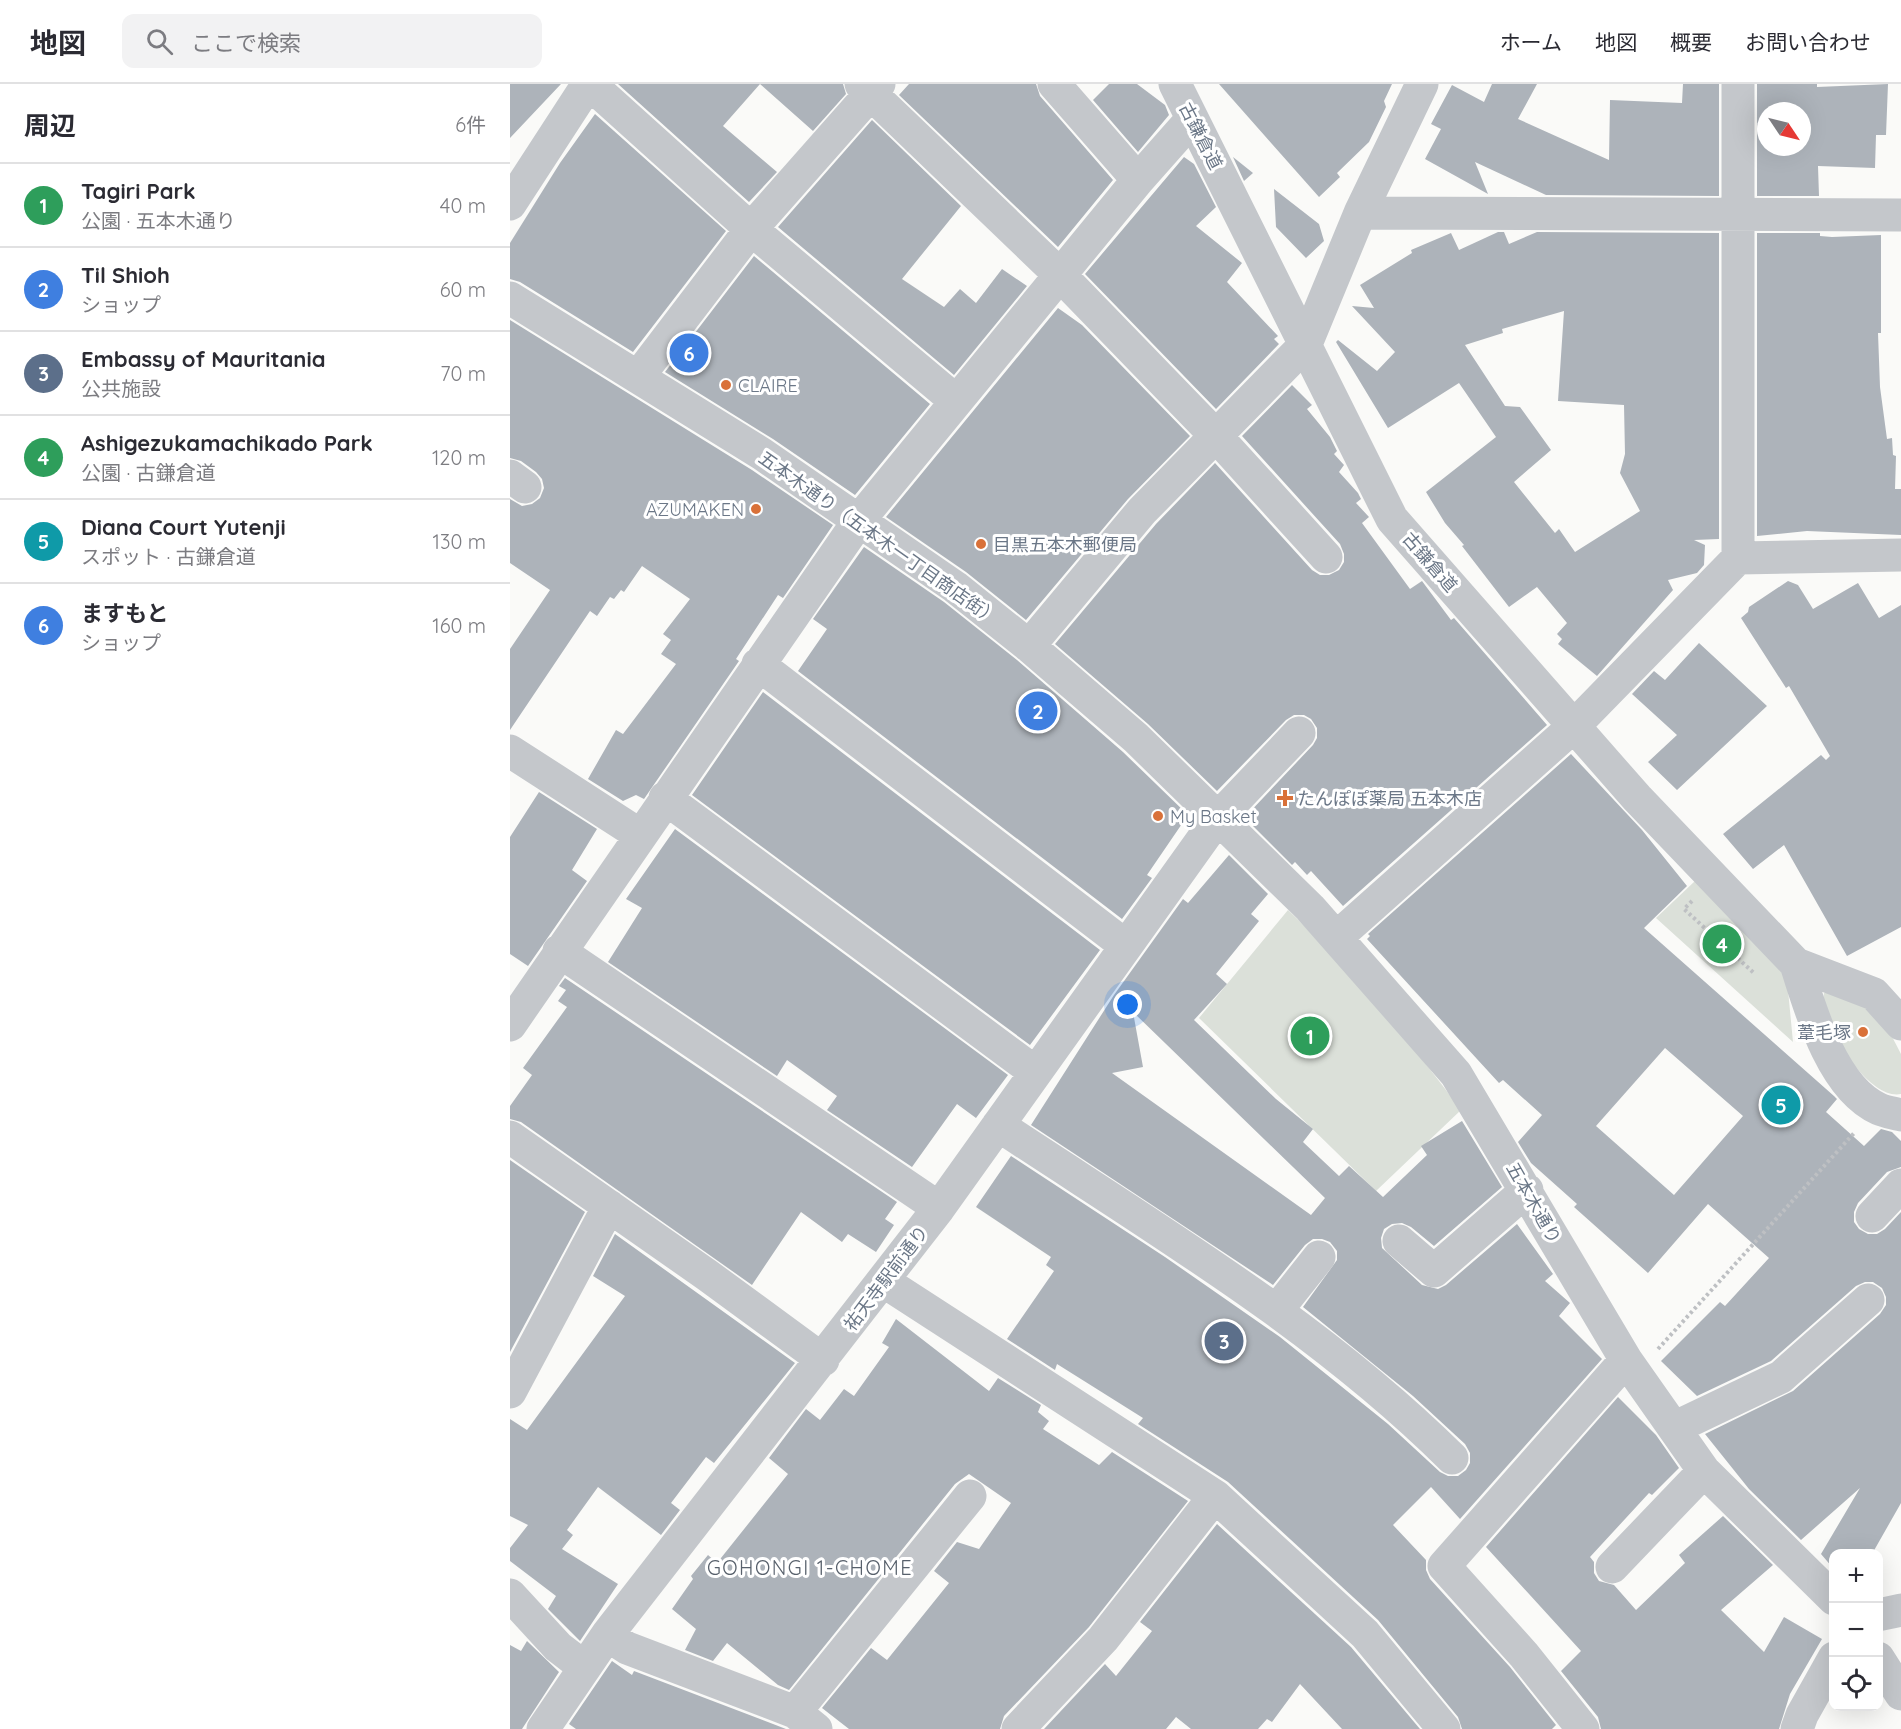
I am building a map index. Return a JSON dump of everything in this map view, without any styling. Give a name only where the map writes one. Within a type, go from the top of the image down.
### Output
[{"type":"street","points":[[510,204],[589,84],[752,229],[956,401]]},
{"type":"street","points":[[1054,84],[1138,180]]},
{"type":"street","name":"古鎌倉道","points":[[1175,84],[1392,519],[1574,727],[1712,879],[1796,964],[1874,994],[1901,1024]]},
{"type":"street","points":[[1029,646],[1142,511],[1306,344],[1360,213],[1422,84]]},
{"type":"street","points":[[1337,937],[1574,727],[1738,558],[1738,84]]},
{"type":"street","points":[[638,377],[752,229],[870,87],[1060,275],[1216,436],[1326,557]]},
{"type":"street","points":[[510,1026],[559,951],[860,519],[1138,180],[1192,119]]},
{"type":"street","points":[[1360,213],[1901,215]]},
{"type":"street","name":"五本木通り（五本木一丁目商店街）","points":[[510,298],[762,454],[860,519],[955,587],[1029,646],[1136,738],[1217,819]]},
{"type":"street","points":[[1738,558],[1901,555]]},
{"type":"street","points":[[758,664],[1126,946]]},
{"type":"street","name":"祐天寺駅前通り","points":[[543,1729],[607,1635],[939,1208],[1217,819],[1299,733]]},
{"type":"street","points":[[510,751],[640,835]]},
{"type":"street","points":[[665,798],[1035,1072]]},
{"type":"street","name":"五本木通り","points":[[1217,819],[1337,937],[1456,1074],[1631,1367],[1704,1471],[1829,1595]]},
{"type":"street","points":[[559,951],[939,1208]]},
{"type":"street","name":"古鎌倉道","points":[[1796,964],[1815,1027],[1846,1081],[1889,1112]]},
{"type":"street","points":[[998,1125],[1277,1310],[1401,1408],[1452,1458]]},
{"type":"street","points":[[510,1137],[823,1360]]},
{"type":"street","points":[[1872,1216],[1901,1185]]},
{"type":"street","points":[[1399,1241],[1434,1271],[1527,1190]]},
{"type":"street","points":[[510,1392],[609,1206]]},
{"type":"street","points":[[1277,1310],[1319,1257]]},
{"type":"street","points":[[884,1281],[1215,1496],[1365,1634],[1444,1729]]},
{"type":"street","points":[[1674,1428],[1781,1377],[1868,1300]]},
{"type":"street","points":[[1583,1729],[1524,1655],[1444,1566],[1631,1367]]},
{"type":"street","points":[[1612,1567],[1704,1471]]},
{"type":"street","points":[[607,1635],[627,1648],[806,1721],[970,1496]]},
{"type":"street","points":[[1018,1729],[1103,1639],[1215,1496]]},
{"type":"street","points":[[510,1594],[558,1647],[584,1667]]},
{"type":"street","points":[[1883,1614],[1901,1610]]},
{"type":"street","points":[[1797,1729],[1802,1715],[1829,1665]]},
{"type":"street","points":[[1883,1666],[1901,1694]]},
{"type":"path","points":[[1631,1367],[1889,1112]]},
{"type":"shaded area","points":[[1695,881],[1786,969],[1793,1042],[1656,918]]},
{"type":"shaded area","points":[[1288,910],[1379,1006],[1461,1110],[1376,1191],[1199,1018]]},
{"type":"shaded area","points":[[1833,991],[1868,1005],[1886,1025],[1901,1054],[1901,1094],[1888,1093],[1874,1085],[1848,1056],[1837,1039],[1824,1005],[1824,993]]},
{"type":"building","points":[[510,84],[561,84],[510,138]]},
{"type":"building","points":[[618,84],[760,84],[723,126],[777,172],[749,202]]},
{"type":"building","points":[[760,84],[843,84],[846,94],[813,131]]},
{"type":"building","points":[[909,84],[1036,84],[1040,96],[1113,180],[1058,247],[899,95]]},
{"type":"building","points":[[1109,84],[1137,84],[1165,105],[1169,115],[1138,152],[1093,100]]},
{"type":"building","points":[[1219,84],[1392,84],[1384,101],[1386,107],[1369,142],[1337,173],[1340,177],[1319,197]]},
{"type":"building","points":[[1492,84],[1537,84],[1518,119],[1609,160],[1610,100],[1682,103],[1683,84],[1719,84],[1719,196],[1546,195],[1475,162],[1488,194],[1425,159],[1441,129],[1431,124],[1452,85],[1484,102]]},
{"type":"building","points":[[1757,84],[1817,84],[1817,87],[1888,84],[1886,135],[1876,135],[1875,168],[1818,166],[1819,196],[1757,196],[1757,156],[1811,156],[1811,102],[1757,102]]},
{"type":"building","points":[[595,114],[726,231],[633,352],[520,282],[510,279],[510,243],[560,163]]},
{"type":"building","points":[[872,120],[961,206],[902,279],[944,307],[960,289],[976,303],[1002,269],[1027,286],[954,375],[778,227]]},
{"type":"building","points":[[1184,157],[1194,164],[1216,207],[1196,226],[1242,263],[1227,282],[1278,336],[1274,339],[1279,344],[1216,409],[1085,274]]},
{"type":"building","points":[[1233,157],[1253,173],[1244,181]]},
{"type":"building","points":[[1274,189],[1319,224],[1324,241],[1306,258],[1276,227]]},
{"type":"building","points":[[1498,232],[1504,232],[1509,244],[1537,232],[1719,233],[1719,539],[1694,540],[1705,545],[1704,565],[1697,573],[1668,580],[1673,590],[1597,676],[1558,644],[1562,639],[1557,634],[1567,623],[1537,587],[1509,607],[1445,523],[1426,492],[1496,437],[1459,383],[1388,428],[1336,342],[1338,340],[1377,371],[1395,352],[1352,306],[1374,308],[1360,285],[1412,253],[1411,250],[1451,233],[1459,250]],"holes":[[[1564,311],[1558,401],[1624,405],[1625,454],[1620,473],[1640,511],[1575,552],[1559,529],[1555,533],[1514,482],[1551,450],[1520,407],[1505,406],[1465,345],[1503,333],[1502,329]]]},
{"type":"building","points":[[1757,233],[1820,233],[1820,236],[1832,237],[1881,235],[1881,333],[1878,333],[1880,387],[1887,439],[1892,438],[1893,455],[1896,456],[1895,489],[1901,489],[1901,535],[1807,531],[1757,536]]},
{"type":"building","points":[[754,256],[930,404],[855,495],[773,439],[665,372]]},
{"type":"building","points":[[1058,308],[1082,325],[1190,436],[1128,499],[1026,620],[966,572],[886,517]]},
{"type":"building","points":[[510,320],[752,470],[833,525],[783,598],[778,595],[736,659],[739,661],[644,799],[636,795],[623,801],[588,779],[616,730],[623,734],[676,664],[661,654],[671,640],[663,634],[690,599],[642,566],[624,592],[621,590],[614,599],[610,597],[597,616],[590,611],[510,730],[510,649],[550,590],[510,563],[510,499],[522,506],[532,504],[540,498],[544,488],[542,479],[536,472],[521,461],[510,458]]},
{"type":"building","points":[[1292,385],[1312,405],[1307,409],[1330,437],[1337,451],[1334,454],[1344,465],[1339,472],[1358,493],[1361,499],[1356,503],[1369,517],[1362,523],[1410,589],[1422,581],[1451,620],[1454,618],[1547,725],[1343,906],[1311,871],[1307,875],[1295,862],[1292,865],[1246,816],[1313,745],[1317,738],[1317,728],[1311,719],[1304,715],[1294,715],[1286,720],[1217,791],[1148,724],[1055,644],[1156,524],[1215,463],[1312,570],[1320,575],[1329,575],[1339,570],[1344,562],[1340,544],[1242,436]]},
{"type":"building","points":[[864,547],[944,602],[1017,660],[1123,752],[1188,815],[1147,875],[1152,878],[1122,919],[798,671],[827,629],[813,619]]},
{"type":"building","points":[[1788,581],[1798,585],[1813,609],[1858,583],[1879,618],[1901,605],[1901,927],[1847,956],[1784,845],[1753,869],[1723,834],[1821,755],[1826,760],[1830,756],[1789,686],[1786,688],[1741,618],[1748,612],[1749,607]]},
{"type":"building","points":[[1699,643],[1767,706],[1677,790],[1648,762],[1677,735],[1632,694],[1654,671],[1665,680]]},
{"type":"building","points":[[763,692],[1100,950],[1030,1045],[692,795]]},
{"type":"building","points":[[1571,754],[1642,830],[1687,886],[1644,928],[1834,1096],[1837,1099],[1826,1112],[1864,1146],[1881,1129],[1892,1132],[1901,1141],[1901,1167],[1887,1172],[1858,1203],[1854,1212],[1854,1222],[1859,1229],[1868,1234],[1877,1234],[1901,1212],[1901,1503],[1875,1549],[1829,1549],[1829,1563],[1821,1554],[1860,1488],[1801,1540],[1749,1489],[1705,1434],[1793,1391],[1880,1314],[1886,1305],[1886,1297],[1882,1288],[1873,1282],[1865,1282],[1856,1286],[1771,1361],[1697,1396],[1661,1361],[1720,1302],[1725,1306],[1769,1258],[1708,1204],[1648,1273],[1574,1207],[1577,1204],[1531,1163],[1518,1142],[1542,1115],[1503,1080],[1499,1083],[1367,939],[1370,936],[1368,934]],"holes":[[[1665,1048],[1743,1116],[1674,1195],[1596,1126]]]},
{"type":"building","points":[[539,792],[597,829],[572,870],[587,881],[528,966],[510,954],[510,837]]},
{"type":"building","points":[[675,829],[1008,1075],[976,1118],[957,1104],[912,1167],[827,1110],[837,1096],[787,1060],[777,1076],[608,962],[642,908],[626,899]]},
{"type":"building","points":[[1229,855],[1268,894],[1251,914],[1259,921],[1216,974],[1227,984],[1194,1020],[1276,1099],[1313,1129],[1303,1142],[1339,1176],[1349,1166],[1383,1197],[1427,1155],[1421,1146],[1462,1121],[1502,1187],[1434,1246],[1411,1227],[1402,1223],[1392,1224],[1384,1229],[1381,1238],[1382,1248],[1422,1285],[1438,1289],[1446,1285],[1517,1224],[1553,1274],[1545,1281],[1570,1303],[1559,1316],[1602,1359],[1460,1519],[1431,1487],[1393,1525],[1426,1560],[1426,1570],[1430,1579],[1510,1667],[1556,1725],[1552,1729],[1462,1729],[1458,1717],[1378,1620],[1228,1482],[1138,1424],[1143,1418],[1057,1364],[1055,1370],[1007,1339],[1054,1271],[1046,1265],[1051,1257],[976,1207],[1011,1156],[1165,1257],[1280,1337],[1388,1424],[1440,1472],[1448,1476],[1458,1476],[1466,1470],[1470,1463],[1470,1453],[1465,1444],[1413,1396],[1303,1307],[1337,1260],[1337,1251],[1330,1242],[1313,1239],[1305,1245],[1273,1285],[1031,1125],[1114,995],[1183,899],[1188,903]],"holes":[[[1133,1012],[1325,1198],[1311,1215],[1112,1073],[1143,1067]]]},
{"type":"building","points":[[565,978],[897,1202],[885,1219],[894,1225],[876,1252],[848,1234],[842,1242],[801,1212],[752,1285],[521,1122],[510,1119],[510,1106],[532,1075],[523,1068],[567,1007],[558,1001],[566,990],[559,986]]},
{"type":"building","points":[[510,1160],[585,1212],[510,1352]]},
{"type":"building","points":[[615,1234],[795,1363],[714,1463],[706,1457],[671,1503],[680,1510],[661,1535],[598,1487],[567,1530],[573,1535],[562,1549],[618,1584],[580,1641],[548,1609],[556,1596],[510,1561],[510,1548],[528,1525],[510,1516],[510,1419],[527,1430],[625,1296],[593,1276]]},
{"type":"building","points":[[896,1319],[989,1391],[998,1378],[1041,1405],[1038,1412],[1049,1421],[1043,1429],[1099,1465],[1112,1452],[1188,1501],[1089,1627],[1004,1716],[1000,1729],[849,1729],[822,1708],[871,1648],[887,1660],[949,1583],[934,1571],[957,1542],[979,1549],[1011,1503],[969,1474],[955,1484],[789,1690],[778,1685],[727,1643],[713,1661],[685,1650],[696,1629],[672,1609],[693,1579],[691,1576],[708,1555],[717,1563],[788,1474],[769,1458],[806,1409],[820,1420],[844,1389],[854,1396],[889,1347],[882,1343]]},
{"type":"building","points":[[1618,1397],[1656,1435],[1679,1468],[1652,1495],[1649,1493],[1590,1557],[1594,1562],[1594,1573],[1599,1581],[1614,1585],[1636,1610],[1685,1563],[1679,1555],[1723,1516],[1773,1565],[1721,1610],[1764,1652],[1784,1617],[1822,1639],[1790,1694],[1779,1729],[1601,1729],[1598,1717],[1561,1671],[1581,1651],[1486,1547]]},
{"type":"building","points":[[1217,1524],[1351,1647],[1420,1729],[1342,1729],[1300,1684],[1272,1722],[1267,1719],[1258,1729],[1191,1729],[1176,1717],[1166,1729],[1044,1729],[1105,1664],[1116,1676],[1152,1631],[1140,1622]]},
{"type":"building","points":[[527,1641],[559,1672],[522,1729],[510,1729],[510,1645],[521,1651]]},
{"type":"building","points":[[612,1661],[632,1675],[634,1671],[786,1729],[576,1729],[569,1724]]},
{"type":"place","name":"ますもと","points":[[689,353]]},
{"type":"place","name":"CLAIRE","points":[[726,385]]},
{"type":"place","name":"AZUMAKEN","points":[[756,509]]},
{"type":"place","name":"目黒五本木郵便局","points":[[981,544]]},
{"type":"place","name":"Til Shioh","points":[[1038,711]]},
{"type":"place","name":"たんぽぽ薬局 五本木店","points":[[1285,798]]},
{"type":"place","name":"My Basket","points":[[1158,816]]},
{"type":"place","name":"Ashigezukamachikado Park","points":[[1722,944]]},
{"type":"place","name":"葦毛塚","points":[[1863,1032]]},
{"type":"place","name":"Tagiri Park","points":[[1310,1036]]},
{"type":"place","name":"Diana Court Yutenji","points":[[1781,1105]]},
{"type":"place","name":"Embassy of Mauritania","points":[[1224,1341]]},
{"type":"district","name":"GOHONGI 1-CHOME","points":[[810,1567]]}]
